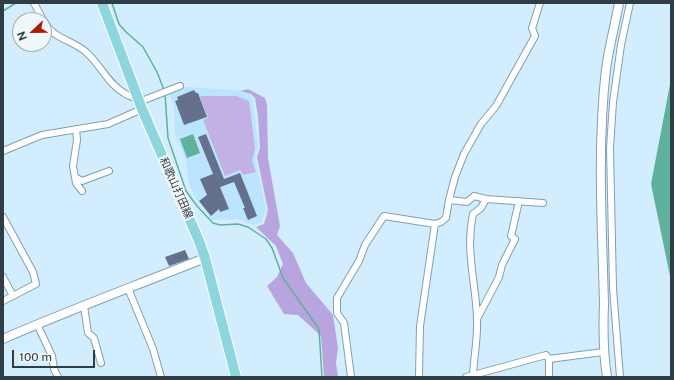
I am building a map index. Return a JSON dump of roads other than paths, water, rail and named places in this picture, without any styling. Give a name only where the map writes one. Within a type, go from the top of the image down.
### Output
[{"type":"main road","name":"和歌山打田線","points":[[102,3],[140,104],[199,240],[236,377]]},
{"type":"street","points":[[34,3],[39,12]]},
{"type":"street","points":[[351,377],[344,323],[337,313],[337,298],[359,261],[365,245],[384,216],[435,224],[446,218],[448,200],[464,154],[481,124],[496,106],[535,36],[532,28],[540,3]]},
{"type":"street","points":[[607,377],[603,352],[604,304],[601,160],[602,117],[606,68],[618,3]]},
{"type":"street","points":[[620,377],[613,288],[610,148],[613,102],[620,52],[630,3]]},
{"type":"street","points":[[52,32],[86,52],[117,88],[140,104]]},
{"type":"street","points":[[3,151],[42,135],[108,124],[140,104],[180,86]]},
{"type":"street","points":[[76,129],[77,140],[73,166],[76,183],[82,191]]},
{"type":"street","points":[[75,177],[82,181],[109,171]]},
{"type":"street","points":[[448,200],[467,202],[474,196],[486,199],[518,200],[543,203]]},
{"type":"street","points":[[473,375],[477,319],[469,230],[473,214],[481,208],[486,199]]},
{"type":"street","points":[[477,319],[499,277],[502,265],[514,243],[515,239],[511,236],[518,200]]},
{"type":"street","points":[[3,217],[33,272],[36,284],[3,301]]},
{"type":"street","points":[[419,377],[420,326],[435,224]]},
{"type":"street","points":[[3,338],[205,258]]},
{"type":"street","points":[[3,277],[13,296]]},
{"type":"street","points":[[128,288],[153,349],[161,377]]},
{"type":"street","points":[[84,306],[88,333],[94,338],[101,363]]},
{"type":"street","points":[[37,324],[52,356],[54,369],[58,377]]},
{"type":"street","points":[[549,359],[603,352]]},
{"type":"street","points":[[466,377],[546,355],[549,359],[549,377]]},
{"type":"waterway","points":[[3,11],[16,3]]},
{"type":"waterway","points":[[112,3],[119,24],[143,47],[157,72],[164,90]]},
{"type":"waterway","points":[[165,94],[168,138],[186,191],[197,206],[213,223],[220,225],[238,224],[248,227],[266,239],[272,248],[283,278],[319,329],[322,377]]}]
